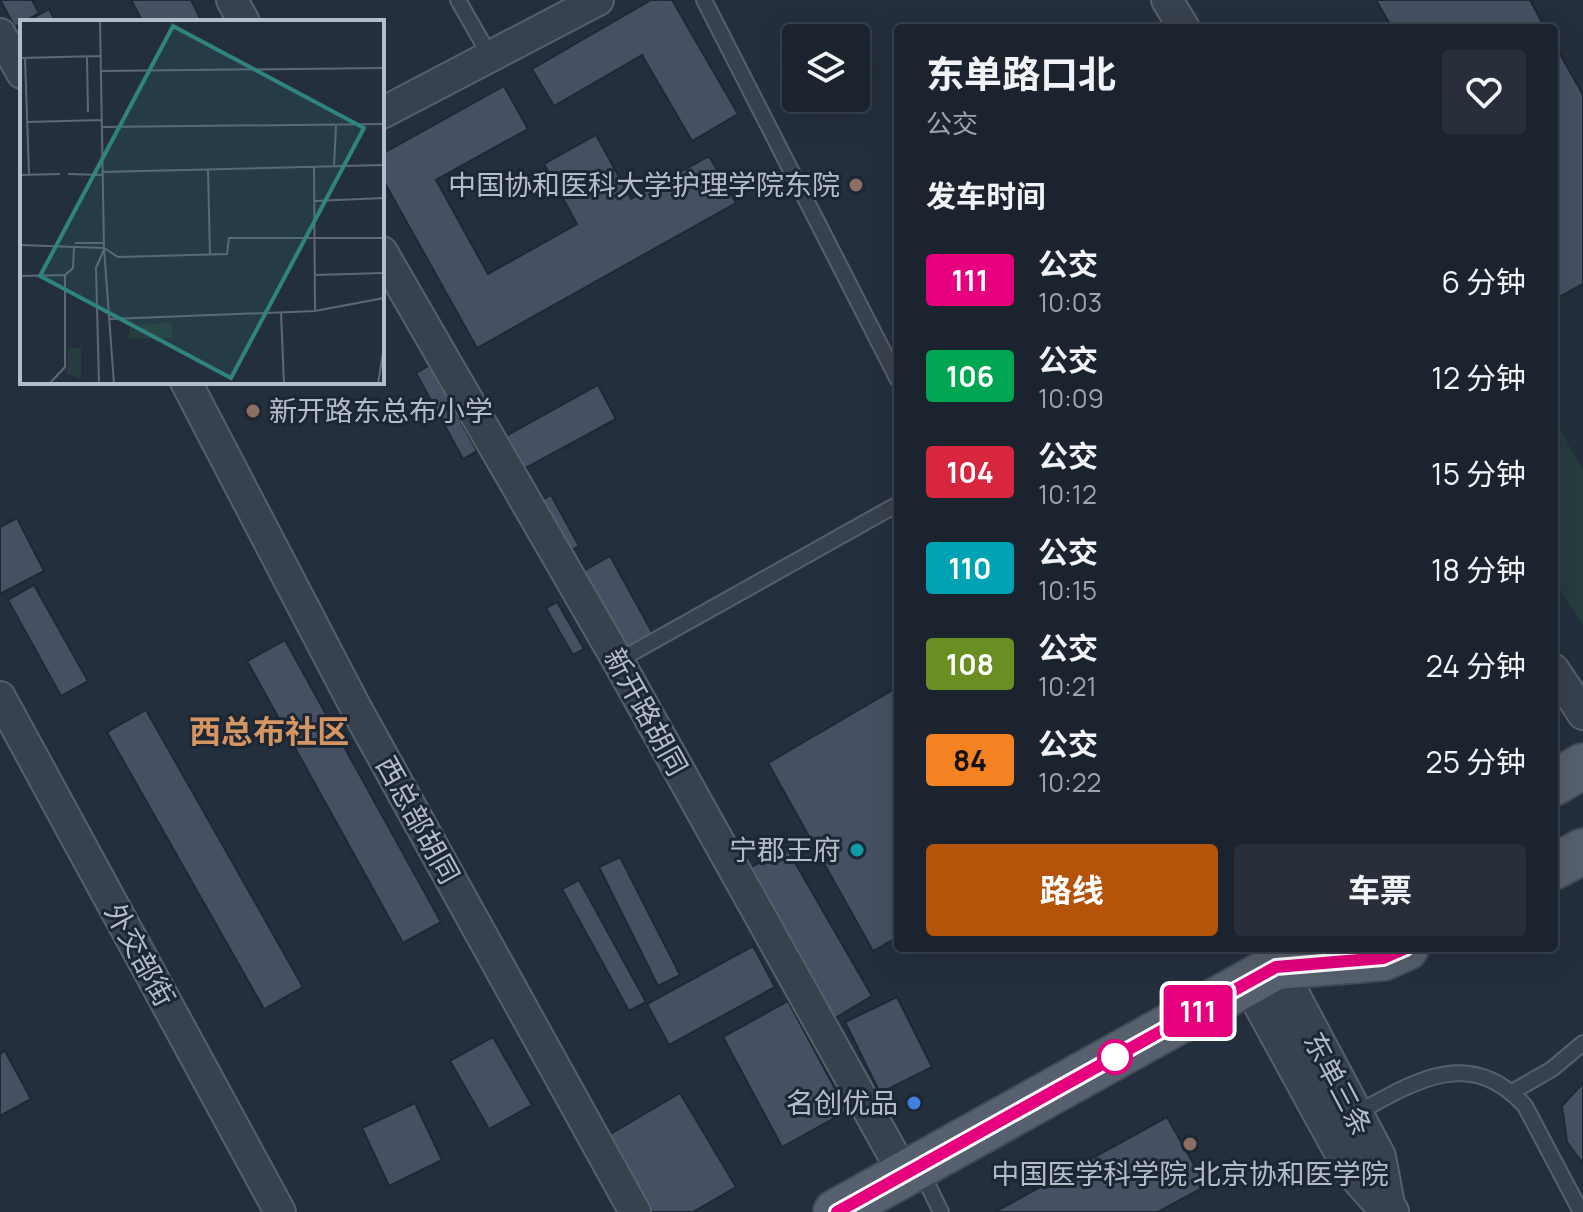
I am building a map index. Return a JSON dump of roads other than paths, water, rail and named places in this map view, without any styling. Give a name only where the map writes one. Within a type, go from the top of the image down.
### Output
[{"type":"main road","points":[[1558,781],[1583,766]]},
{"type":"main road","points":[[1558,865],[1583,851]]},
{"type":"main road","points":[[836,1212],[1275,961],[1383,958],[1397,952]]},
{"type":"street","points":[[232,0],[243,20]]},
{"type":"street","points":[[384,112],[598,0]]},
{"type":"street","points":[[1167,0],[1182,24]]},
{"type":"street","points":[[0,34],[20,69]]},
{"type":"street","name":"新开路胡同","points":[[384,255],[911,1170]]},
{"type":"street","name":"西总部胡同","points":[[187,384],[357,710],[635,1212]]},
{"type":"street","points":[[1558,676],[1583,714]]},
{"type":"street","name":"外交部街","points":[[0,697],[280,1212]]},
{"type":"street","name":"东单三条","points":[[1275,961],[1377,1157],[1388,1209]]},
{"type":"street","name":"东单三条","points":[[1275,961],[1353,1170],[1388,1209]]},
{"type":"lane","points":[[458,0],[490,56]]},
{"type":"lane","points":[[704,0],[894,372]]},
{"type":"lane","points":[[618,661],[894,506]]},
{"type":"lane","points":[[1512,1092],[1552,1069],[1583,1043]]},
{"type":"lane","points":[[1354,1115],[1412,1086],[1456,1071],[1485,1076],[1512,1092],[1525,1106],[1581,1212]]},
{"type":"lane","points":[[911,1170],[941,1212]]},
{"type":"place","name":"中国协和医科大学护理学院东院","points":[[856,185]]},
{"type":"place","name":"新开路东总布小学","points":[[253,411]]},
{"type":"place","name":"宁郡王府","points":[[857,850]]},
{"type":"place","name":"名创优品","points":[[914,1103]]},
{"type":"place","name":"中国医学科学院 北京协和医学院","points":[[1190,1144]]},
{"type":"district","name":"西总布社区","points":[[269,732]]}]
